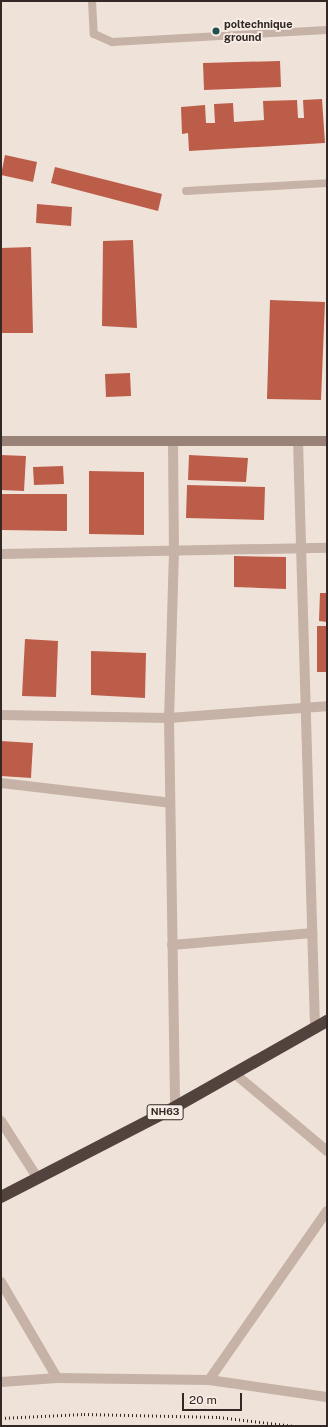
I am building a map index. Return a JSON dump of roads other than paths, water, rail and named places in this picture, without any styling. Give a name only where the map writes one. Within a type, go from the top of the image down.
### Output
[{"type":"highway","name":"NH63","points":[[1,1197],[37,1177],[175,1107],[327,1022]]},
{"type":"street","points":[[1,441],[173,442],[327,440]]},
{"type":"street","points":[[298,441],[315,1029]]},
{"type":"street","points":[[173,442],[174,551],[169,718],[175,1107]]},
{"type":"street","points":[[1,554],[327,548]]},
{"type":"street","points":[[1,716],[169,718],[327,706]]},
{"type":"street","points":[[1,783],[170,803]]},
{"type":"street","points":[[172,945],[312,933]]},
{"type":"street","points":[[234,1073],[327,1151]]},
{"type":"street","points":[[1,1121],[37,1177]]},
{"type":"street","points":[[209,1380],[327,1210]]},
{"type":"street","points":[[1,1282],[57,1378]]},
{"type":"street","points":[[1,1382],[57,1378],[209,1380],[327,1397]]},
{"type":"lane","points":[[92,1],[94,34],[112,42],[327,30]]},
{"type":"lane","points":[[186,192],[327,183]]},
{"type":"railway","points":[[1,1418],[84,1414],[219,1417],[294,1426]]},
{"type":"place","name":"poltechnique ground","points":[[216,31]]}]
